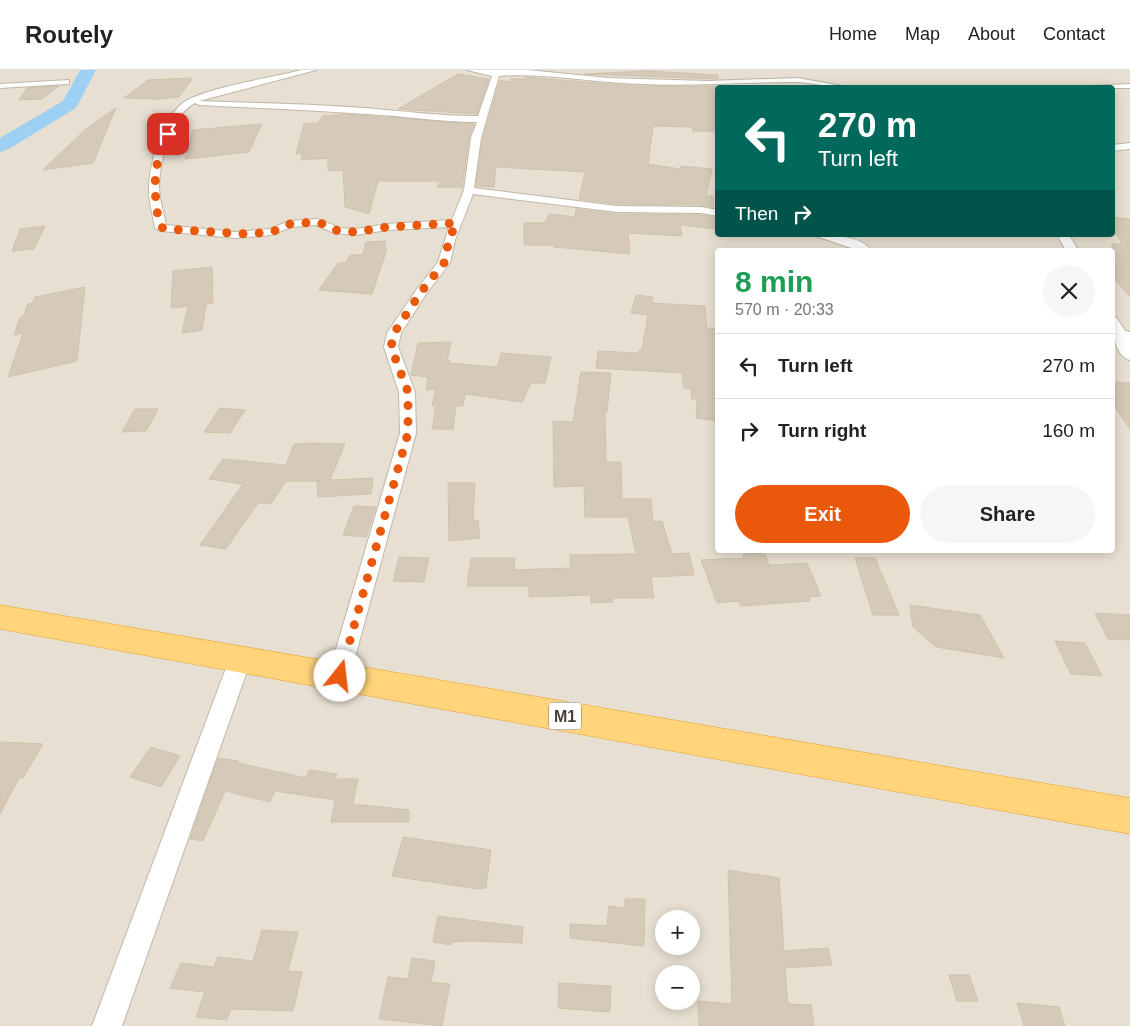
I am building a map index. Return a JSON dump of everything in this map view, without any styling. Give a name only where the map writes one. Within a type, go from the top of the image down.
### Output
[{"type":"highway","name":"M1","points":[[0,617],[1130,816]]},
{"type":"street","points":[[312,70],[245,81],[188,103],[170,125],[157,162],[154,188],[161,228],[235,235],[272,232],[290,224],[318,222],[338,231],[356,232],[387,227],[456,223]]},
{"type":"street","points":[[471,70],[496,74],[524,72],[594,77],[608,80],[707,83],[798,80],[829,85]]},
{"type":"street","points":[[798,80],[816,73]]},
{"type":"street","points":[[340,676],[408,433],[408,392],[391,347],[394,333],[421,292],[444,263],[449,240],[469,190],[476,138],[496,74]]},
{"type":"street","points":[[0,86],[66,82]]},
{"type":"street","points":[[1115,87],[1130,86]]},
{"type":"street","points":[[188,103],[310,108],[422,115],[444,119],[482,119]]},
{"type":"street","points":[[1115,148],[1130,146]]},
{"type":"street","points":[[469,190],[617,209],[715,213]]},
{"type":"street","points":[[828,237],[850,242],[861,248]]},
{"type":"street","points":[[1064,237],[1071,248]]},
{"type":"street","points":[[1115,324],[1125,335],[1130,356]]},
{"type":"street","points":[[107,1026],[240,660]]},
{"type":"shaded area","points":[[0,70],[1130,70],[1130,1026],[0,1026]]},
{"type":"building","points":[[647,71],[718,75],[718,79],[584,74]]},
{"type":"building","points":[[458,74],[489,79],[477,114],[398,109]]},
{"type":"building","points":[[525,77],[632,86],[715,86],[714,131],[693,131],[692,127],[653,126],[648,164],[680,169],[681,166],[712,169],[706,196],[713,196],[714,207],[701,205],[617,204],[579,199],[585,172],[496,167],[494,187],[476,186],[483,138],[500,80],[509,82],[511,79],[524,79]]},
{"type":"building","points":[[192,79],[179,97],[159,99],[124,98],[148,80]]},
{"type":"building","points":[[59,86],[42,99],[19,100],[27,88]]},
{"type":"building","points":[[116,108],[93,163],[43,170],[87,128]]},
{"type":"building","points":[[345,114],[474,124],[469,138],[462,187],[437,187],[441,181],[378,181],[369,214],[345,207],[343,170],[328,171],[328,158],[301,160],[302,153],[296,154],[304,124],[318,123],[323,116]]},
{"type":"building","points":[[262,124],[249,152],[185,159],[193,130]]},
{"type":"building","points":[[576,209],[617,214],[701,215],[715,217],[715,229],[680,225],[682,236],[628,233],[630,254],[554,247],[554,245],[524,245],[524,223],[544,223],[550,214],[575,217]]},
{"type":"building","points":[[1115,217],[1130,219],[1130,297],[1115,280],[1115,248],[1112,248],[1112,244],[1122,244],[1115,232]]},
{"type":"building","points":[[45,226],[34,249],[12,251],[20,229]]},
{"type":"building","points":[[386,241],[384,249],[387,249],[372,294],[319,290],[338,263],[346,263],[350,255],[363,255],[366,242]]},
{"type":"building","points":[[212,267],[213,303],[206,304],[202,330],[182,333],[188,306],[171,308],[173,271]]},
{"type":"building","points":[[85,287],[77,361],[8,377],[23,333],[14,335],[20,317],[23,317],[28,304],[32,303],[35,297]]},
{"type":"building","points":[[636,295],[653,297],[652,303],[705,306],[707,328],[715,329],[715,421],[696,418],[697,399],[692,399],[691,389],[684,388],[682,373],[596,368],[598,351],[639,353],[639,350],[642,350],[648,315],[631,313]]},
{"type":"building","points":[[451,342],[447,360],[449,360],[449,363],[494,367],[498,366],[501,353],[551,357],[545,383],[531,383],[522,402],[465,394],[463,406],[456,406],[453,429],[432,429],[436,406],[432,406],[436,389],[426,390],[428,377],[411,375],[418,343]]},
{"type":"building","points":[[581,372],[611,373],[607,412],[605,411],[606,462],[621,462],[622,499],[651,499],[653,522],[662,521],[672,554],[689,553],[694,575],[651,577],[654,598],[613,598],[613,602],[591,603],[591,595],[529,597],[529,586],[467,586],[471,558],[515,558],[514,570],[571,568],[570,555],[636,554],[628,517],[585,517],[584,486],[554,487],[553,421],[573,422]]},
{"type":"building","points":[[1115,382],[1130,383],[1130,429],[1115,407]]},
{"type":"building","points":[[220,408],[245,410],[230,433],[204,432]]},
{"type":"building","points":[[135,409],[158,409],[146,431],[122,432]]},
{"type":"building","points":[[294,444],[345,444],[330,480],[373,478],[371,494],[318,497],[317,481],[286,481],[271,504],[258,503],[226,549],[200,545],[243,484],[209,479],[223,459],[286,465]]},
{"type":"building","points":[[448,483],[475,483],[473,520],[478,520],[480,538],[449,541]]},
{"type":"building","points":[[354,506],[376,507],[366,537],[343,535]]},
{"type":"building","points":[[765,553],[769,565],[807,563],[821,596],[809,597],[810,601],[741,606],[739,601],[717,603],[701,560],[744,558],[743,554]]},
{"type":"building","points":[[399,557],[429,558],[424,582],[393,581]]},
{"type":"building","points":[[855,558],[875,558],[899,615],[873,615]]},
{"type":"building","points":[[910,605],[980,615],[1004,658],[936,647],[913,627]]},
{"type":"building","points":[[1095,613],[1130,615],[1130,640],[1108,639]]},
{"type":"building","points":[[1055,641],[1085,643],[1102,676],[1071,674]]},
{"type":"building","points":[[0,742],[43,744],[23,778],[19,778],[0,814]]},
{"type":"building","points":[[151,747],[180,756],[161,787],[130,777]]},
{"type":"building","points":[[218,758],[239,761],[238,763],[306,778],[309,770],[337,774],[335,779],[358,779],[353,804],[409,810],[409,822],[331,822],[335,800],[275,791],[270,802],[225,791],[203,841],[190,839]]},
{"type":"building","points":[[403,837],[491,850],[486,888],[478,889],[392,876]]},
{"type":"building","points":[[728,870],[779,878],[784,951],[828,948],[832,965],[785,968],[788,1004],[811,1005],[814,1026],[699,1026],[700,1001],[732,1004]]},
{"type":"building","points":[[625,899],[645,899],[644,946],[570,938],[570,924],[607,926],[609,906],[625,908]]},
{"type":"building","points":[[438,916],[523,927],[522,943],[471,941],[451,942],[451,945],[433,942]]},
{"type":"building","points":[[262,930],[298,932],[288,971],[302,972],[293,1011],[231,1009],[227,1020],[196,1017],[205,992],[170,988],[181,963],[214,967],[218,957],[253,961]]},
{"type":"building","points":[[412,958],[435,961],[431,982],[450,984],[442,1026],[379,1019],[388,977],[408,979]]},
{"type":"building","points":[[949,975],[969,975],[978,1001],[957,1001]]},
{"type":"building","points":[[559,983],[611,986],[610,1012],[558,1008]]},
{"type":"building","points":[[1017,1003],[1059,1007],[1065,1026],[1024,1026]]},
{"type":"waterway","points":[[0,146],[70,104],[88,70]]},
{"type":"route","points":[[168,134],[160,148],[154,188],[161,228],[235,235],[272,232],[290,224],[318,222],[338,231],[356,232],[387,227],[456,223],[449,240],[444,263],[421,292],[394,333],[391,347],[408,392],[408,433],[340,676]]}]
